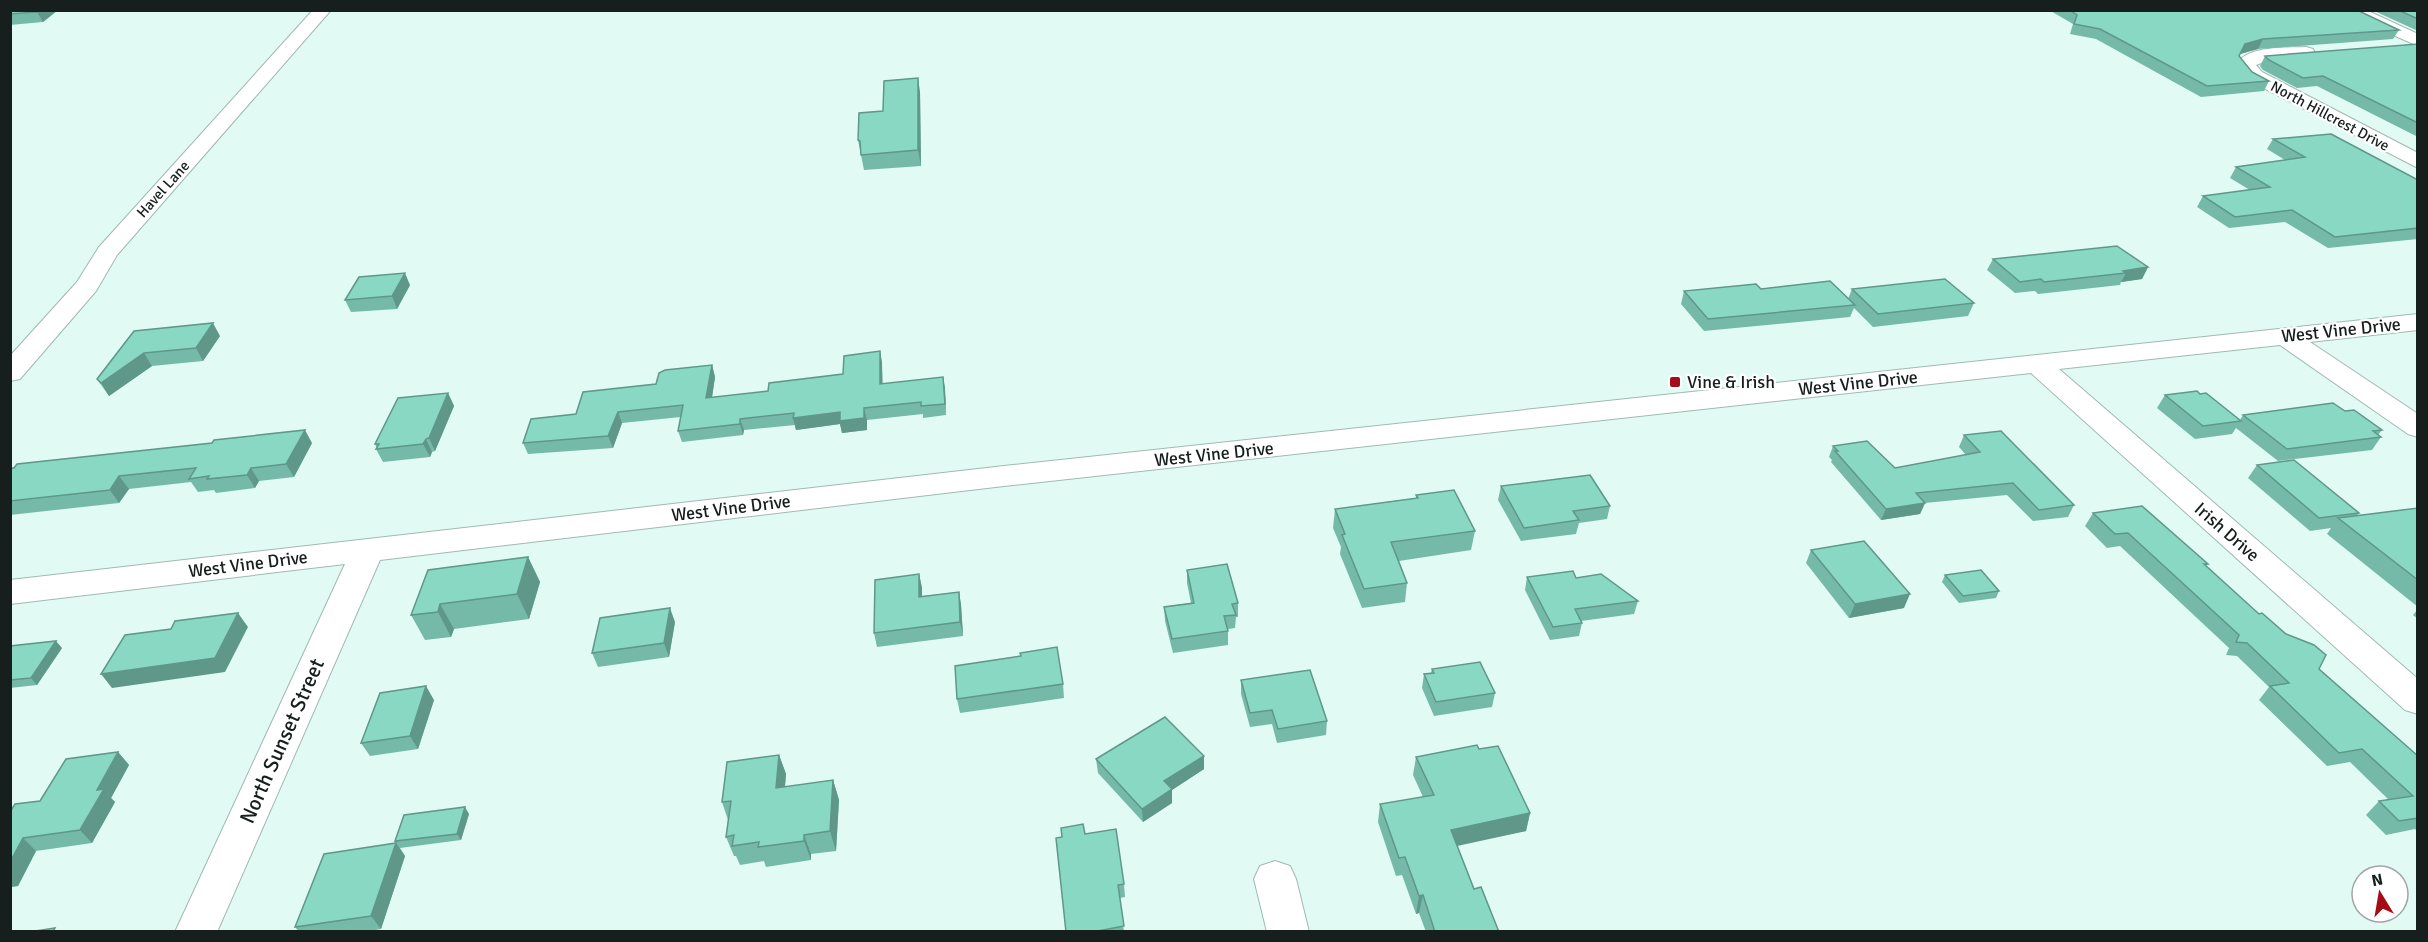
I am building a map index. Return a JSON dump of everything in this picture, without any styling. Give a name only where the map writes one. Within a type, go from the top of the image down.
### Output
[{"type":"street","name":"Havel Lane","points":[[10,373],[87,286],[107,252],[323,10]]},
{"type":"street","points":[[2351,10],[2418,43]]},
{"type":"street","points":[[2383,47],[2418,43]]},
{"type":"street","name":"North Hillcrest Drive","points":[[2327,52],[2258,57],[2248,60],[2245,64],[2255,76],[2418,162]]},
{"type":"street","name":"West Vine Drive","points":[[10,592],[1016,475],[2418,322]]},
{"type":"street","points":[[2284,336],[2418,428]]},
{"type":"street","name":"Irish Drive","points":[[2037,364],[2418,700]]},
{"type":"street","name":"North Sunset Street","points":[[196,932],[368,550]]},
{"type":"street","points":[[1275,879],[1288,932]]},
{"type":"building","points":[[10,10],[40,10],[10,14]]},
{"type":"building","points":[[2070,10],[2357,10],[2399,30],[2263,39],[2245,44],[2239,56],[2252,72],[2269,81],[2207,86],[2100,29],[2074,24],[2077,15]]},
{"type":"building","points":[[2398,10],[2418,10],[2418,19]]},
{"type":"building","points":[[2418,44],[2418,123],[2323,76],[2303,78],[2265,56]]},
{"type":"building","points":[[918,78],[918,150],[861,155],[858,140],[859,113],[883,111],[884,81]]},
{"type":"building","points":[[2331,134],[2418,180],[2418,228],[2335,237],[2292,210],[2235,217],[2203,196],[2270,187],[2236,167],[2305,157],[2273,139]]},
{"type":"building","points":[[2117,246],[2148,267],[2123,271],[2126,273],[2044,282],[2041,279],[2020,282],[1993,259]]},
{"type":"building","points":[[405,273],[392,296],[345,300],[359,277]]},
{"type":"building","points":[[1945,279],[1974,303],[1878,314],[1852,289]]},
{"type":"building","points":[[1830,281],[1855,305],[1708,319],[1684,291],[1756,284],[1761,289]]},
{"type":"building","points":[[213,323],[196,348],[144,353],[101,383],[97,379],[134,331]]},
{"type":"building","points":[[880,351],[880,384],[943,377],[945,404],[921,406],[921,402],[864,408],[864,418],[840,421],[840,412],[793,418],[794,413],[740,419],[740,424],[678,431],[683,405],[618,412],[608,436],[523,443],[531,419],[576,414],[583,392],[656,384],[659,373],[665,370],[712,365],[706,398],[768,391],[769,383],[843,374],[844,356]]},
{"type":"building","points":[[2197,391],[2200,394],[2206,393],[2241,421],[2203,426],[2165,395]]},
{"type":"building","points":[[448,393],[429,438],[423,444],[376,449],[379,444],[375,444],[398,398]]},
{"type":"building","points":[[2333,403],[2345,411],[2354,410],[2382,430],[2373,431],[2381,437],[2287,449],[2243,415]]},
{"type":"building","points":[[305,430],[286,464],[251,468],[247,475],[189,479],[196,468],[119,476],[110,490],[10,501],[10,468],[14,468],[17,464],[212,443],[214,440]]},
{"type":"building","points":[[2001,431],[2074,505],[2039,510],[2013,483],[1916,493],[1925,503],[1886,509],[1833,446],[1867,441],[1895,468],[1980,452],[1964,435]]},
{"type":"building","points":[[2294,460],[2359,513],[2319,518],[2257,465]]},
{"type":"building","points":[[1590,475],[1610,506],[1573,511],[1579,520],[1524,528],[1501,486]]},
{"type":"building","points":[[1454,490],[1475,531],[1391,542],[1407,583],[1364,589],[1342,535],[1345,534],[1335,509],[1418,498],[1416,495]]},
{"type":"building","points":[[2142,506],[2208,564],[2204,564],[2259,614],[2262,613],[2286,634],[2314,645],[2326,655],[2319,669],[2418,756],[2418,818],[2399,821],[2379,801],[2413,796],[2362,749],[2339,753],[2270,686],[2289,683],[2247,643],[2236,642],[2239,635],[2128,533],[2115,534],[2093,513]]},
{"type":"building","points":[[2418,508],[2418,580],[2338,518]]},
{"type":"building","points":[[1864,541],[1910,594],[1855,604],[1811,550]]},
{"type":"building","points":[[528,557],[517,594],[440,604],[438,612],[411,615],[428,570]]},
{"type":"building","points":[[1227,564],[1238,603],[1232,604],[1236,615],[1224,616],[1228,631],[1172,639],[1164,607],[1194,603],[1187,570]]},
{"type":"building","points":[[1981,570],[1999,591],[1963,596],[1945,575]]},
{"type":"building","points":[[1573,571],[1576,578],[1601,574],[1638,601],[1575,609],[1582,623],[1553,627],[1527,577]]},
{"type":"building","points":[[919,574],[919,597],[959,592],[960,622],[874,633],[875,580]]},
{"type":"building","points":[[670,608],[664,643],[592,653],[600,618]]},
{"type":"building","points":[[238,613],[215,658],[101,674],[125,635],[171,629],[175,621]]},
{"type":"building","points":[[56,641],[31,678],[10,680],[10,646]]},
{"type":"building","points":[[1057,647],[1063,684],[957,699],[955,666],[1021,656],[1020,653]]},
{"type":"building","points":[[1480,662],[1495,693],[1436,702],[1424,674],[1434,673],[1432,669]]},
{"type":"building","points":[[1310,670],[1327,721],[1278,729],[1272,710],[1250,713],[1241,680]]},
{"type":"building","points":[[426,686],[410,736],[361,743],[380,693]]},
{"type":"building","points":[[1165,717],[1204,756],[1164,781],[1172,789],[1142,809],[1096,759]]},
{"type":"building","points":[[1477,745],[1479,749],[1498,746],[1530,813],[1451,830],[1474,889],[1481,887],[1499,932],[1435,932],[1423,895],[1419,896],[1405,857],[1399,858],[1380,804],[1434,795],[1416,757]]},
{"type":"building","points":[[118,752],[97,790],[104,789],[80,830],[23,838],[10,862],[10,812],[15,804],[40,801],[66,759]]},
{"type":"building","points":[[779,755],[776,788],[833,780],[830,831],[804,835],[804,841],[758,847],[759,842],[732,846],[734,835],[726,837],[731,801],[722,802],[727,762]]},
{"type":"building","points":[[465,807],[457,834],[395,841],[404,815]]},
{"type":"building","points":[[1083,824],[1085,834],[1116,829],[1124,884],[1118,885],[1124,926],[1093,932],[1066,932],[1056,838],[1062,837],[1061,828]]},
{"type":"building","points":[[396,843],[371,916],[295,927],[324,854]]},
{"type":"building","points":[[55,928],[53,932],[29,932]]},
{"type":"place","name":"Vine & Irish","points":[[1675,382]]}]
